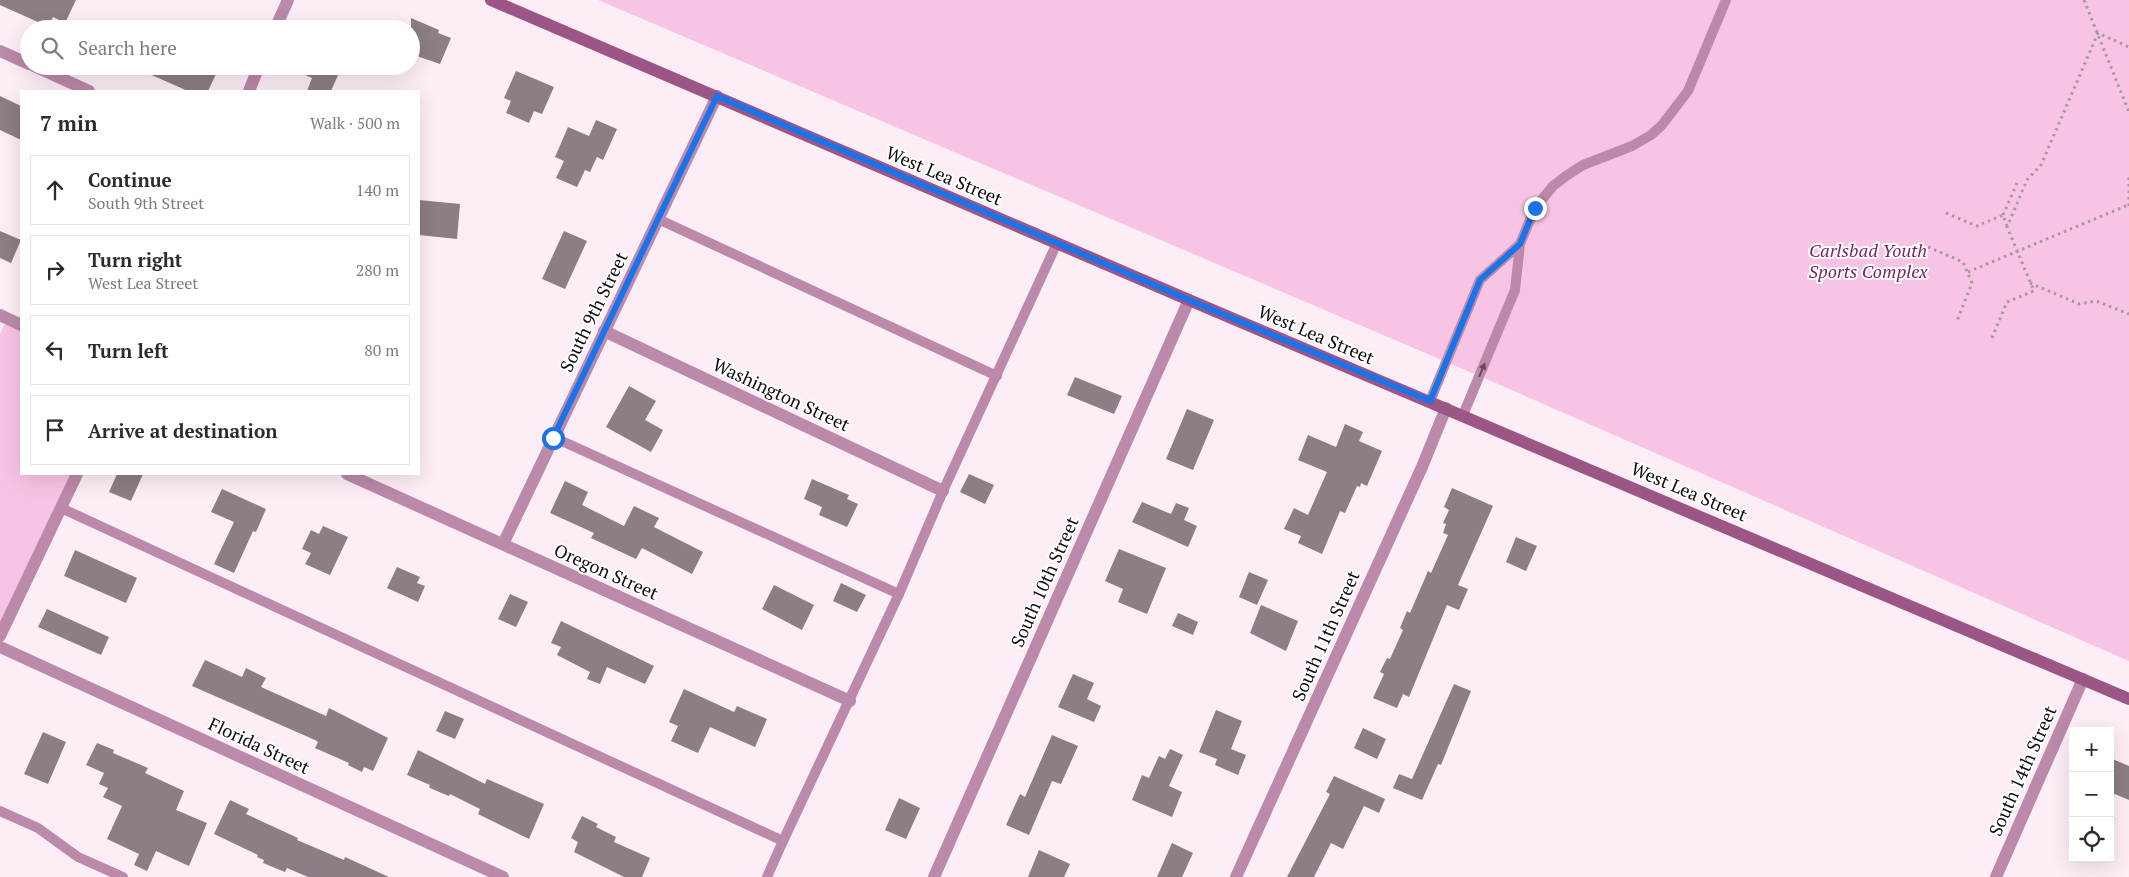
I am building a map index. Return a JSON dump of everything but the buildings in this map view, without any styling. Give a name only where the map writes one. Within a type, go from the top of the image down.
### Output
[{"type":"main road","name":"West Lea Street","points":[[491,0],[1189,300],[2129,699]]},
{"type":"street","points":[[279,20],[288,0]]},
{"type":"street","points":[[0,51],[20,60]]},
{"type":"street","points":[[54,75],[87,90]]},
{"type":"street","points":[[248,90],[255,75]]},
{"type":"street","name":"South 9th Street","points":[[503,544],[717,96]]},
{"type":"street","name":"South 10th Street","points":[[934,877],[1189,300]]},
{"type":"street","points":[[0,316],[20,325]]},
{"type":"street","name":"Washington Street","points":[[604,332],[943,491]]},
{"type":"street","name":"South 11th Street","points":[[1236,877],[1418,476],[1446,408]]},
{"type":"street","points":[[0,636],[77,475]]},
{"type":"street","name":"Oregon Street","points":[[349,475],[850,701]]},
{"type":"street","name":"Florida Street","points":[[0,647],[503,877]]},
{"type":"street","name":"South 14th Street","points":[[1996,877],[2083,679]]},
{"type":"lane","points":[[1463,415],[1515,290],[1520,244],[1535,208],[1554,186],[1583,165],[1651,135],[1671,115],[1688,91],[1726,0]]},
{"type":"lane","points":[[658,218],[997,376]]},
{"type":"lane","points":[[767,877],[900,594],[943,491],[1057,243]]},
{"type":"lane","points":[[1430,401],[1480,280],[1520,244]]},
{"type":"lane","points":[[553,438],[900,594]]},
{"type":"lane","points":[[61,508],[783,841]]},
{"type":"lane","points":[[0,811],[38,828],[78,856],[123,877]]},
{"type":"path","points":[[2084,0],[2129,112]]},
{"type":"path","points":[[2098,33],[2129,47]]},
{"type":"path","points":[[2007,227],[2027,180],[2041,165],[2098,33]]},
{"type":"path","points":[[1968,272],[2129,206],[2129,177]]},
{"type":"path","points":[[1992,338],[2007,302],[2034,292],[2003,215],[2017,183]]},
{"type":"path","points":[[1946,213],[1977,226],[2003,215]]},
{"type":"path","points":[[1928,246],[1963,262],[1968,272],[1972,283],[1956,321]]},
{"type":"path","points":[[2030,283],[2079,304],[2096,301],[2129,314]]},
{"type":"green space","name":"Carlsbad Youth Sports Complex","points":[[598,0],[2129,0],[2129,661],[1498,384]]},
{"type":"green space","points":[[7,318],[20,324],[20,475],[77,475],[0,636],[0,334]]},
{"type":"route","points":[[553,438],[717,96],[920,185],[1430,401],[1480,280],[1520,244],[1535,208]]}]
